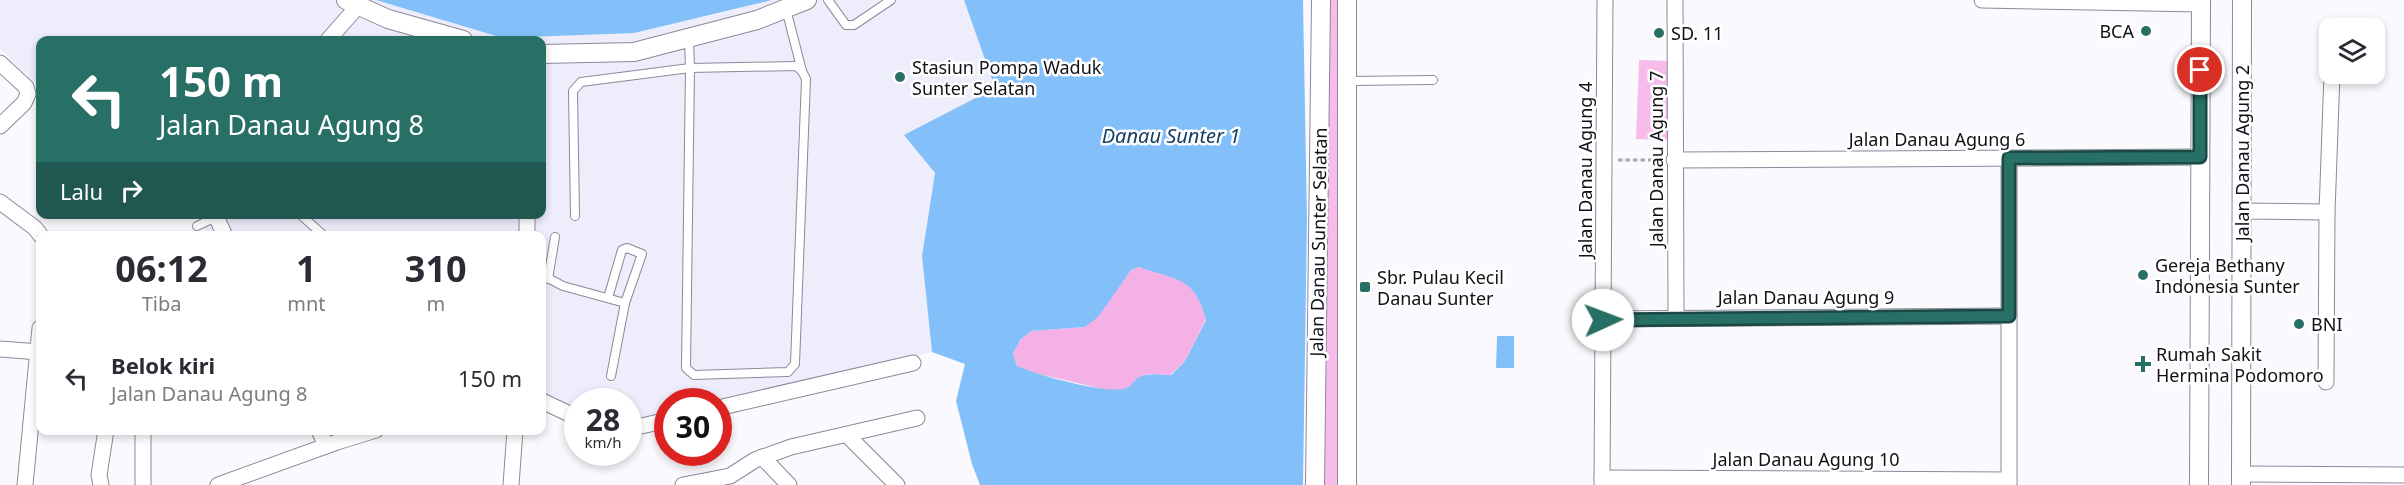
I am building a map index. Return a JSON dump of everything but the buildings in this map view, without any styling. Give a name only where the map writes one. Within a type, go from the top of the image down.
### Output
[{"type":"street","points":[[546,54],[634,52],[757,20],[807,0]]},
{"type":"street","name":"Jalan Danau Sunter Selatan","points":[[1315,485],[1321,0]]},
{"type":"street","name":"Jalan Danau Sunter Selatan","points":[[1347,0],[1347,485]]},
{"type":"street","name":"Jalan Danau Agung 4","points":[[1602,481],[1605,0]]},
{"type":"street","name":"Jalan Danau Agung 7","points":[[1676,0],[1674,160],[1676,318]]},
{"type":"street","points":[[1982,0],[2200,2],[2199,485]]},
{"type":"street","name":"Jalan Danau Agung 2","points":[[2241,479],[2242,0]]},
{"type":"street","points":[[331,36],[352,3],[388,19],[450,36]]},
{"type":"street","points":[[0,63],[26,87],[28,94],[24,103],[0,126]]},
{"type":"street","points":[[2326,382],[2327,212],[2332,84]]},
{"type":"street","name":"Jalan Danau Agung 6","points":[[1674,160],[2200,157]]},
{"type":"street","points":[[2009,158],[2009,482]]},
{"type":"street","points":[[0,202],[37,231]]},
{"type":"street","points":[[2242,211],[2327,212]]},
{"type":"street","name":"Jalan Danau Agung 9","points":[[1603,320],[2009,316]]},
{"type":"street","points":[[0,349],[36,352]]},
{"type":"street","points":[[732,405],[913,363]]},
{"type":"street","points":[[25,485],[36,380]]},
{"type":"street","points":[[546,403],[564,411]]},
{"type":"street","points":[[683,485],[730,476],[762,457],[791,447],[916,418]]},
{"type":"street","points":[[101,485],[99,475],[105,435]]},
{"type":"street","points":[[142,485],[143,435]]},
{"type":"street","points":[[321,435],[326,446]]},
{"type":"street","points":[[218,485],[360,435]]},
{"type":"street","points":[[511,485],[515,435]]},
{"type":"street","points":[[847,435],[897,485]]},
{"type":"street","points":[[762,457],[789,485]]},
{"type":"street","points":[[2241,479],[2404,475]]},
{"type":"street","name":"Jalan Danau Agung 10","points":[[1602,481],[2009,482]]},
{"type":"lane","points":[[828,0],[846,25],[854,25],[891,0]]},
{"type":"lane","points":[[688,39],[690,68],[687,368],[694,375],[789,372],[795,364],[806,79],[786,9]]},
{"type":"lane","points":[[575,216],[573,91],[581,82],[690,68],[796,66],[802,71]]},
{"type":"lane","points":[[1347,81],[1433,80]]},
{"type":"lane","points":[[197,226],[210,219]]},
{"type":"lane","points":[[305,219],[319,231]]},
{"type":"lane","points":[[546,273],[555,237]]},
{"type":"lane","points":[[608,298],[622,250],[627,248],[642,254],[626,303],[611,376]]},
{"type":"lane","points":[[546,278],[563,286],[626,303]]},
{"type":"path","points":[[1605,160],[1674,160]]},
{"type":"shaded area","points":[[0,0],[376,0],[705,17],[772,0],[964,0],[995,88],[935,173],[922,256],[932,352],[732,401],[732,388],[654,388],[654,419],[642,422],[642,388],[564,388],[564,407],[546,398],[546,231],[206,231],[199,219],[546,219],[546,36],[36,36],[36,83],[0,49]]},
{"type":"shaded area","points":[[1321,0],[1347,0],[1347,485],[1315,485]]},
{"type":"shaded area","points":[[1639,60],[1671,61],[1667,140],[1636,139]]},
{"type":"shaded area","points":[[1139,267],[1174,278],[1190,287],[1196,294],[1206,319],[1185,361],[1170,375],[1148,374],[1139,378],[1127,389],[1111,391],[1030,372],[1017,366],[1013,354],[1020,340],[1031,331],[1085,327],[1131,270]]},
{"type":"water","points":[[376,0],[772,0],[634,33],[496,36]]},
{"type":"water","name":"Danau Sunter 1","points":[[964,0],[1303,0],[1307,220],[1303,485],[980,485],[972,464],[956,401],[965,364],[932,352],[922,256],[935,173],[904,135],[995,88]],"holes":[[[1139,267],[1183,282],[1196,295],[1202,306],[1206,320],[1185,361],[1171,375],[1145,375],[1125,388],[1113,390],[1070,382],[1017,366],[1013,354],[1020,340],[1031,331],[1085,327],[1098,317],[1131,270]]]},
{"type":"water","points":[[1497,336],[1514,336],[1514,368],[1496,368]]},
{"type":"place","name":"BCA","points":[[2146,31]]},
{"type":"place","name":"SD. 11","points":[[1659,33]]},
{"type":"place","name":"Stasiun Pompa Waduk Sunter Selatan","points":[[900,77]]},
{"type":"place","name":"Gereja Bethany Indonesia Sunter","points":[[2143,275]]},
{"type":"place","name":"Sbr. Pulau Kecil Danau Sunter","points":[[1365,287]]},
{"type":"place","name":"BNI","points":[[2299,324]]},
{"type":"place","name":"Rumah Sakit Hermina Podomoro","points":[[2143,364]]},
{"type":"route","points":[[1603,320],[2009,316],[2009,158],[2200,157],[2200,70]]}]
